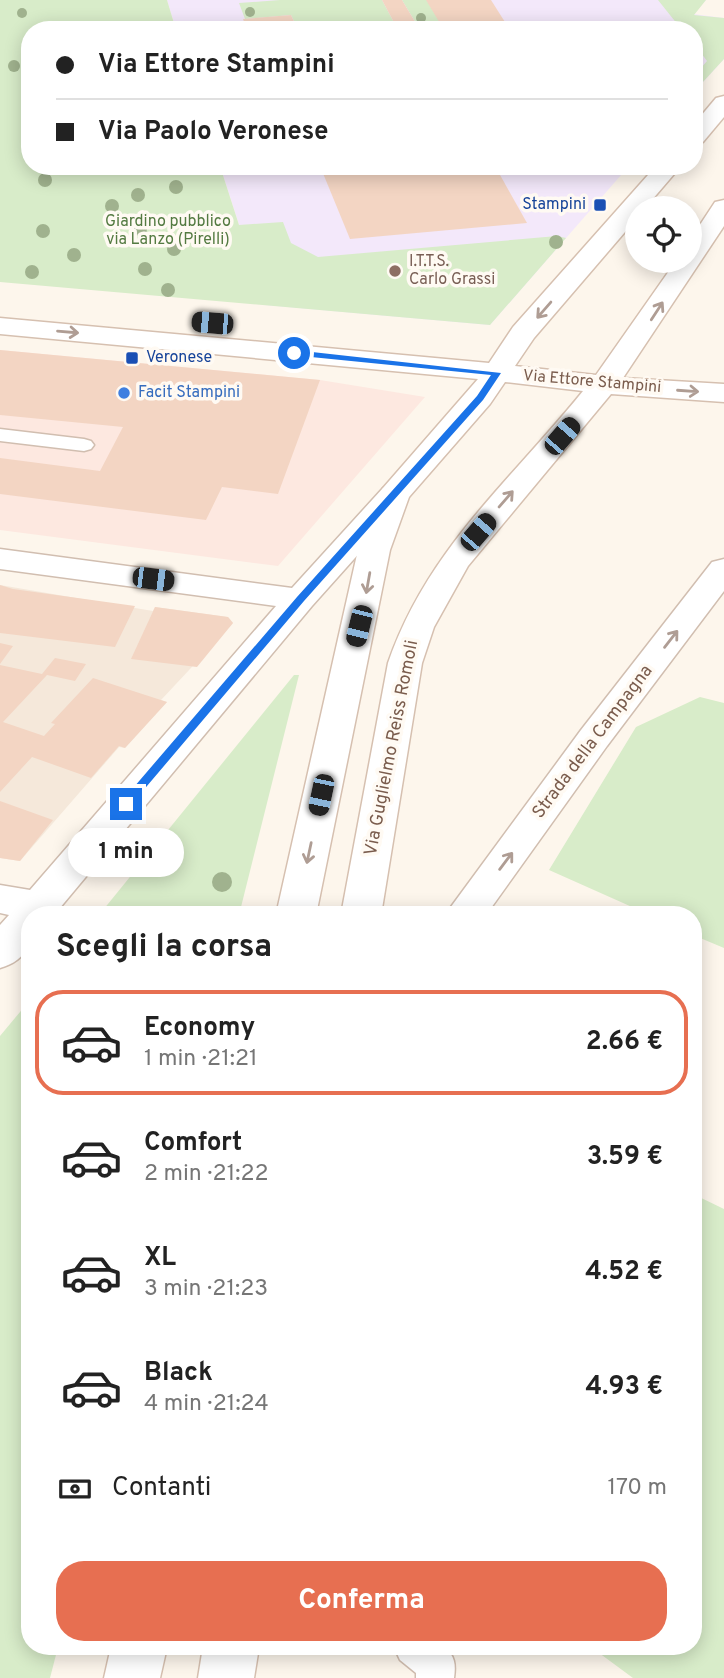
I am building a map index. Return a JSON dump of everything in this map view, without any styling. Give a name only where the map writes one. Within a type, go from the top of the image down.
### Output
[{"type":"main road","points":[[703,128],[724,103]]},
{"type":"main road","points":[[40,906],[300,599],[480,398],[503,362],[661,175]]},
{"type":"main road","name":"Via Guglielmo Reiss Romoli","points":[[363,906],[397,702],[413,634],[425,606],[461,551],[624,361],[724,207]]},
{"type":"main road","name":"Via Ettore Stampini","points":[[0,303],[503,362],[604,384],[724,393]]},
{"type":"main road","name":"Via Ettore Stampini","points":[[0,326],[503,362],[624,361],[724,369]]},
{"type":"main road","points":[[298,906],[374,550],[394,495]]},
{"type":"main road","points":[[0,559],[300,599]]},
{"type":"main road","name":"Strada della Campagna","points":[[472,906],[594,738],[724,569]]},
{"type":"main road","points":[[0,899],[21,908]]},
{"type":"main road","points":[[0,953],[21,928]]},
{"type":"main road","points":[[132,1678],[137,1655]]},
{"type":"main road","points":[[226,1678],[230,1655]]},
{"type":"lane","points":[[0,435],[84,445]]},
{"type":"lane","points":[[424,1655],[437,1665],[435,1678]]},
{"type":"shaded area","points":[[167,0],[706,0],[693,14],[724,18],[724,59],[703,82],[703,21],[173,21]]},
{"type":"shaded area","name":"I.T.T.S. Carlo Grassi","points":[[223,175],[621,175],[490,325],[265,305]]},
{"type":"shaded area","points":[[0,350],[320,380],[425,397],[278,566],[0,530]]},
{"type":"shaded area","points":[[0,585],[153,611],[155,607],[228,617],[233,623],[161,700],[167,702],[125,748],[119,747],[20,861],[0,858]]},
{"type":"green space","name":"Giardino pubblico via Lanzo (Pirelli)","points":[[0,0],[167,0],[173,21],[21,21],[21,175],[223,175],[239,225],[283,222],[291,243],[318,257],[557,236],[566,238],[490,325],[0,282]]},
{"type":"green space","points":[[280,0],[382,0],[393,21],[294,21],[291,15],[245,19],[239,3]]},
{"type":"green space","points":[[402,0],[429,0],[440,21],[415,21]]},
{"type":"green space","points":[[658,0],[706,0],[694,15],[724,18],[724,59],[703,82],[703,66],[707,61],[703,56],[703,21],[675,21]]},
{"type":"green space","points":[[294,675],[299,675],[241,906],[106,906]]},
{"type":"green space","points":[[700,697],[724,703],[724,948],[702,939],[702,906],[630,906],[549,870],[636,727]]},
{"type":"green space","points":[[21,1011],[21,1655],[56,1655],[50,1678],[0,1678],[0,1036]]},
{"type":"green space","points":[[702,1198],[724,1209],[724,1678],[633,1678],[602,1655],[702,1655]]},
{"type":"building","points":[[382,0],[402,0],[415,21],[393,21]]},
{"type":"building","points":[[426,0],[491,0],[504,21],[439,21]]},
{"type":"building","points":[[291,15],[294,21],[244,21],[243,19]]},
{"type":"building","points":[[324,175],[500,175],[527,223],[350,239]]},
{"type":"building","points":[[0,350],[320,380],[278,494],[222,487],[206,520],[0,494],[0,458],[100,471],[123,427],[0,415]]},
{"type":"building","points":[[0,585],[135,606],[115,647],[0,633]]},
{"type":"building","points":[[155,607],[228,617],[233,623],[197,667],[131,659]]},
{"type":"building","points":[[0,643],[13,646],[0,664]]},
{"type":"building","points":[[55,658],[86,664],[75,681],[47,675],[3,722],[44,736],[55,724],[51,723],[93,678],[167,702],[125,748],[119,746],[91,778],[32,757],[0,792],[0,665],[42,674]]},
{"type":"building","points":[[0,801],[53,820],[20,861],[0,858]]},
{"type":"place","name":"Stampini","points":[[600,205]]},
{"type":"place","name":"I.T.T.S. Carlo Grassi","points":[[395,271]]},
{"type":"place","name":"Veronese","points":[[132,358]]},
{"type":"place","name":"Facit Stampini","points":[[124,393]]},
{"type":"route","points":[[126,804],[300,599],[480,398],[497,373],[294,353]]}]
